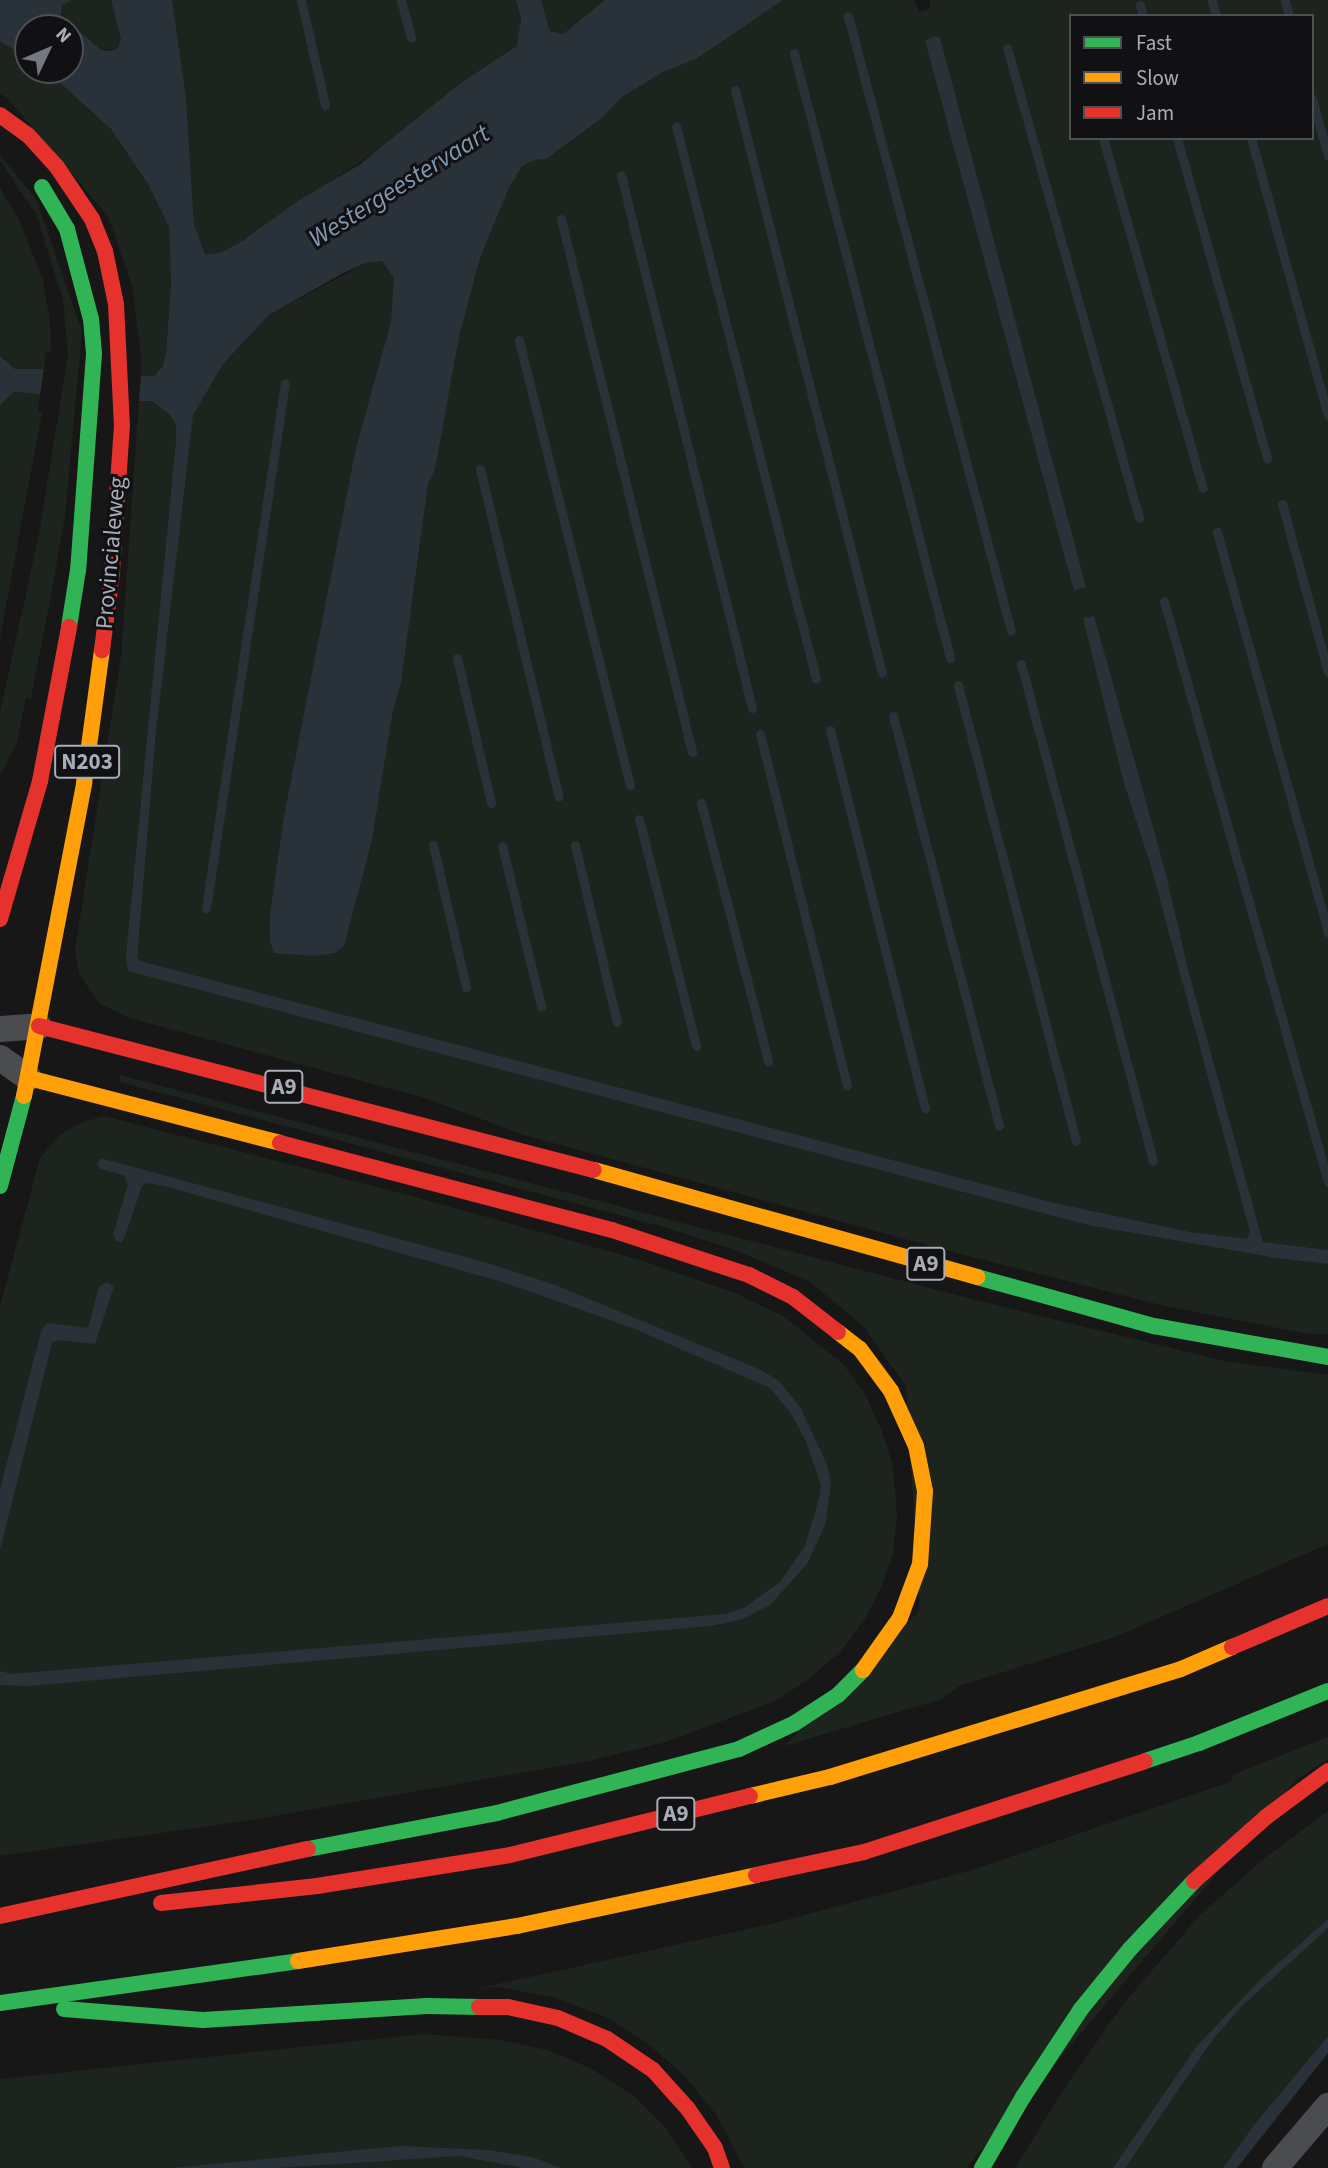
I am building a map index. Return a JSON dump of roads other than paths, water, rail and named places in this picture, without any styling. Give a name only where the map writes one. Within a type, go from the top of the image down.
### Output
[{"type":"main road","name":"Provincialeweg","points":[[0,115],[27,135],[57,167],[92,219],[112,277],[120,351],[122,425],[112,573],[84,783],[29,1078],[0,1186]]},
{"type":"main road","name":"Provincialeweg","points":[[0,919],[40,781],[61,679],[78,570],[91,425],[94,354],[91,319],[67,229],[33,177]]},
{"type":"main road","name":"A9","points":[[39,1026],[529,1152],[1154,1326],[1328,1357]]},
{"type":"main road","name":"A9","points":[[0,1916],[294,1852],[497,1813],[739,1749],[795,1723],[838,1695],[869,1664],[900,1618],[920,1563],[925,1491],[916,1446],[891,1391],[860,1349],[793,1297],[749,1275],[612,1230],[29,1078]]},
{"type":"main road","name":"A9","points":[[138,1906],[317,1886],[510,1855],[830,1777],[1181,1669],[1328,1606]]},
{"type":"main road","points":[[0,2003],[318,1958],[517,1926],[864,1852],[1199,1743],[1328,1691]]},
{"type":"main road","points":[[982,2168],[1023,2097],[1081,2009],[1130,1949],[1203,1871],[1266,1817],[1328,1771]]},
{"type":"main road","points":[[0,1922],[110,1909]]},
{"type":"main road","points":[[0,2003],[203,2020],[427,2006],[508,2007],[558,2018],[607,2039],[653,2070],[688,2109],[715,2148],[722,2168]]},
{"type":"street","points":[[0,1029],[39,1026]]},
{"type":"street","points":[[0,1058],[29,1078]]},
{"type":"street","points":[[1275,2168],[1328,2106]]},
{"type":"water","points":[[0,0],[72,0],[62,5],[61,14],[14,14],[14,50],[0,41]]},
{"type":"water","name":"Westergeestervaart","points":[[111,0],[172,0],[186,98],[194,224],[205,254],[220,253],[244,240],[298,201],[359,165],[462,82],[517,46],[521,19],[516,0],[541,0],[550,31],[563,34],[605,0],[783,0],[696,59],[663,72],[622,97],[602,118],[546,159],[535,160],[522,166],[509,188],[480,258],[459,337],[435,470],[428,484],[401,683],[393,710],[372,840],[344,946],[335,953],[313,956],[274,953],[270,941],[270,914],[284,816],[356,447],[391,322],[394,278],[382,261],[366,263],[343,273],[269,315],[223,364],[193,415],[156,731],[137,957],[140,961],[1055,1203],[1190,1232],[1247,1239],[1250,1232],[1151,867],[1123,780],[1083,618],[1094,616],[1165,870],[1189,973],[1263,1242],[1328,1250],[1328,1264],[1276,1258],[1088,1225],[128,971],[126,956],[176,425],[170,415],[152,401],[139,401],[141,376],[154,376],[163,366],[166,354],[171,282],[169,227],[148,184],[111,129],[61,84],[84,84],[84,35],[101,50],[117,49],[121,40]]},
{"type":"water","points":[[935,36],[940,38],[1086,587],[1074,591],[925,41]]},
{"type":"water","points":[[0,356],[15,369],[44,369],[40,394],[14,392],[0,405]]},
{"type":"water","points":[[100,1158],[491,1264],[555,1285],[761,1370],[779,1381],[800,1407],[827,1464],[831,1485],[825,1525],[807,1564],[770,1605],[743,1619],[711,1626],[28,1686],[0,1685],[0,1671],[11,1674],[726,1614],[745,1607],[780,1582],[805,1546],[819,1499],[821,1485],[806,1441],[790,1412],[770,1388],[635,1329],[506,1283],[168,1187],[147,1183],[142,1186],[125,1236],[122,1242],[117,1242],[113,1235],[128,1184],[124,1175],[100,1169],[97,1165]]},
{"type":"water","points":[[106,1282],[113,1285],[113,1289],[95,1344],[58,1340],[52,1343],[0,1549],[0,1490],[41,1332],[47,1323],[88,1328],[99,1287]]},
{"type":"water","points":[[1328,1919],[1328,1928],[1242,2006],[1213,2039],[1125,2168],[1113,2168],[1197,2046],[1262,1978]]},
{"type":"water","points":[[1328,2036],[1328,2053],[1237,2168],[1223,2168],[1254,2125]]},
{"type":"water","points":[[401,2146],[487,2150],[532,2157],[561,2168],[524,2168],[459,2156],[277,2168],[172,2168]]},
{"type":"waterway","points":[[301,0],[325,105]]},
{"type":"waterway","points":[[401,0],[411,38]]},
{"type":"waterway","points":[[1212,0],[1216,14]]},
{"type":"waterway","points":[[1285,0],[1288,14]]},
{"type":"waterway","points":[[1140,5],[1142,14]]},
{"type":"waterway","points":[[848,16],[1011,631]]},
{"type":"waterway","points":[[1007,48],[1139,518]]},
{"type":"waterway","points":[[794,53],[950,658]]},
{"type":"waterway","points":[[735,90],[882,673]]},
{"type":"waterway","points":[[1314,106],[1328,156]]},
{"type":"waterway","points":[[676,126],[816,679]]},
{"type":"waterway","points":[[1104,140],[1203,488]]},
{"type":"waterway","points":[[1178,140],[1267,459]]},
{"type":"waterway","points":[[1252,140],[1328,415]]},
{"type":"waterway","points":[[621,175],[752,708]]},
{"type":"waterway","points":[[561,219],[692,752]]},
{"type":"waterway","points":[[519,340],[630,785]]},
{"type":"waterway","points":[[206,908],[285,383]]},
{"type":"waterway","points":[[480,469],[559,797]]},
{"type":"waterway","points":[[1282,504],[1328,672]]},
{"type":"waterway","points":[[1217,532],[1328,933]]},
{"type":"waterway","points":[[1164,601],[1328,1182]]},
{"type":"waterway","points":[[457,658],[491,803]]},
{"type":"waterway","points":[[1021,664],[1153,1161]]},
{"type":"waterway","points":[[958,685],[1076,1141]]},
{"type":"waterway","points":[[893,716],[999,1125]]},
{"type":"waterway","points":[[830,730],[925,1108]]},
{"type":"waterway","points":[[760,734],[847,1085]]},
{"type":"waterway","points":[[701,803],[768,1061]]},
{"type":"waterway","points":[[639,819],[696,1046]]},
{"type":"waterway","points":[[433,845],[466,987]]},
{"type":"waterway","points":[[575,845],[617,1022]]},
{"type":"waterway","points":[[502,846],[541,1006]]}]
